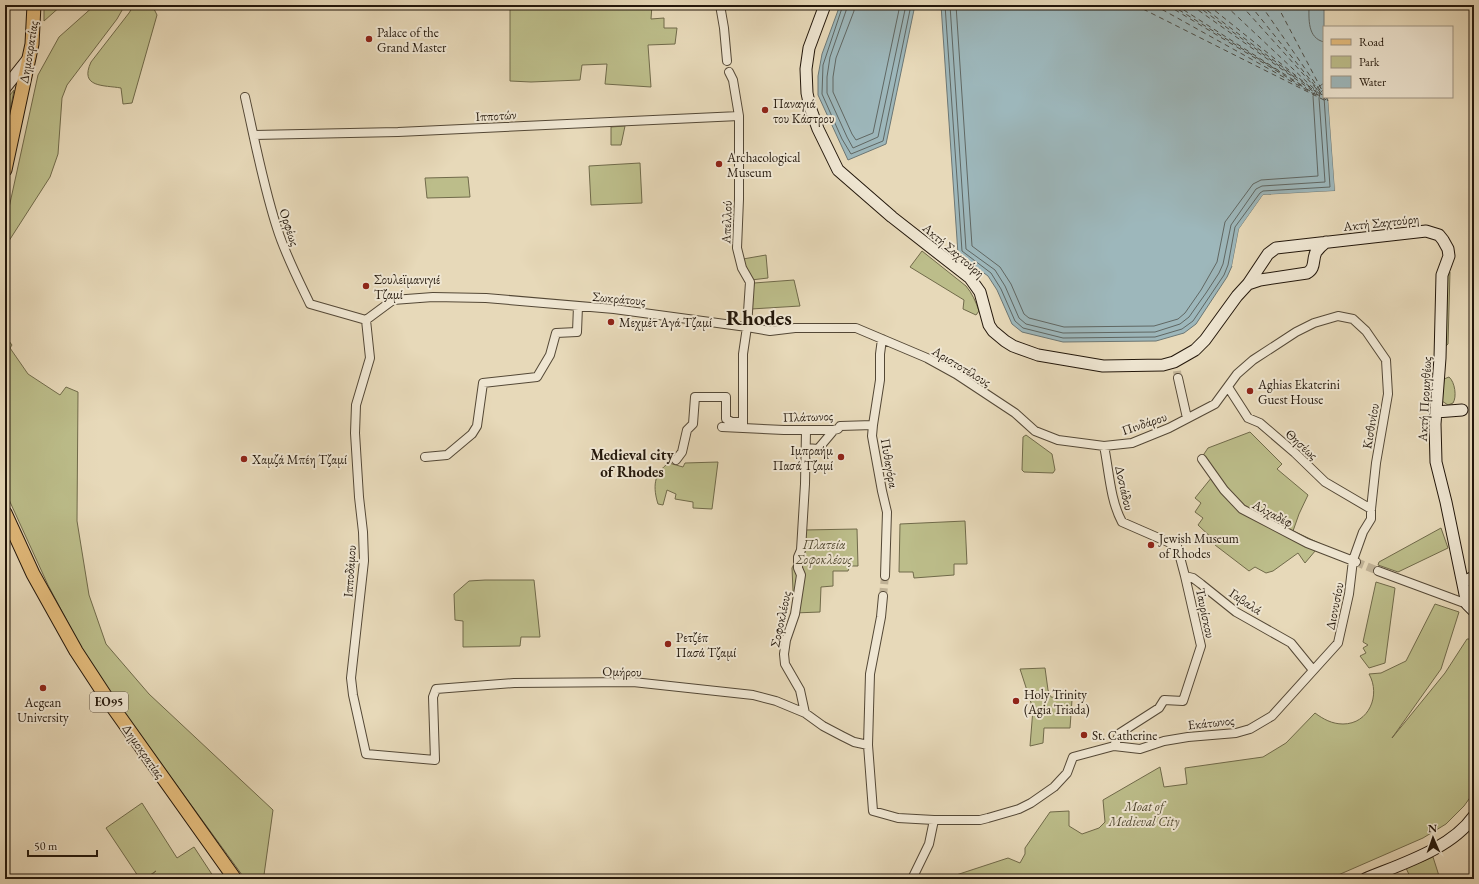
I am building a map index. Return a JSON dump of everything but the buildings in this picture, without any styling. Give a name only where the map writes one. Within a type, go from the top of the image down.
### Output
[{"type":"main road","name":"Δημοκρατίας","points":[[5,170],[29,59],[34,22],[34,5]]},
{"type":"main road","name":"Ακτή Σαχτούρη","points":[[825,5],[809,48],[806,69],[807,93],[810,107],[818,129],[833,162],[844,176],[892,217],[970,278],[980,292],[989,324],[993,331],[1005,341],[1023,350],[1038,355],[1093,365],[1163,364],[1176,370],[1205,340],[1272,250],[1282,247],[1426,232],[1439,236],[1446,245],[1449,256]]},
{"type":"main road","points":[[5,88],[29,59]]},
{"type":"main road","points":[[1248,284],[1260,280],[1312,270],[1316,253],[1326,242]]},
{"type":"main road","name":"Ακτή Προμηθέως","points":[[1449,256],[1442,275],[1440,358],[1435,424],[1436,462],[1463,582],[1471,608]]},
{"type":"main road","points":[[1436,412],[1462,410]]},
{"type":"main road","name":"Δημοκρατίας","points":[[5,513],[33,574],[76,652],[112,706],[235,879]]},
{"type":"main road","points":[[1463,582],[1474,577]]},
{"type":"main road","points":[[1365,879],[1435,849],[1460,832],[1474,816]]},
{"type":"street","points":[[720,5],[727,61]]},
{"type":"street","name":"Απελλού","points":[[729,72],[733,80],[738,116],[739,199],[737,248],[742,268],[750,282],[747,326]]},
{"type":"street","name":"Ορφέως","points":[[245,97],[260,168],[277,228],[288,257],[310,304],[366,320]]},
{"type":"street","name":"Ιπποτών","points":[[254,135],[398,132],[738,116]]},
{"type":"street","name":"Σωκράτους","points":[[366,320],[393,300],[426,298],[486,298],[656,314],[747,326],[770,331],[795,328],[856,328],[882,340]]},
{"type":"street","points":[[425,457],[447,455],[472,434],[477,426],[483,383],[537,377],[550,355],[556,333],[577,332],[578,306]]},
{"type":"street","name":"Πινδάρου","points":[[1015,413],[1035,431],[1058,440],[1104,446],[1132,443],[1169,428],[1215,404],[1237,374],[1253,360],[1314,322],[1338,316]]},
{"type":"street","name":"Κισθινίου","points":[[1338,316],[1353,319],[1366,331],[1386,360],[1388,394],[1376,463],[1371,519],[1363,532],[1354,561]]},
{"type":"street","name":"Ιπποδάμου","points":[[366,320],[370,358],[356,406],[355,438],[364,561],[352,678],[354,695],[366,754],[435,760]]},
{"type":"street","points":[[676,460],[682,452],[687,430],[693,424],[695,397],[726,397],[726,419],[743,425],[743,354],[747,326]]},
{"type":"street","name":"Αριστοτέλους","points":[[882,340],[926,358],[956,374],[1015,413]]},
{"type":"street","name":"Πυθαγόρα","points":[[882,340],[880,354],[880,380],[872,425],[875,451],[887,512],[885,576]]},
{"type":"street","points":[[1176,370],[1187,418]]},
{"type":"street","name":"Θησέως","points":[[1228,387],[1248,418],[1260,423],[1295,453],[1325,482],[1371,509]]},
{"type":"street","name":"Πλάτωνος","points":[[722,427],[743,425],[806,431],[834,430],[838,429],[840,426],[872,425]]},
{"type":"street","points":[[806,448],[818,449],[834,430]]},
{"type":"street","name":"Σοφοκλέους","points":[[805,712],[800,690],[785,664],[784,654],[786,640],[795,614],[800,576],[798,557],[801,550],[805,484],[806,431]]},
{"type":"street","name":"Δοσιάδου","points":[[1104,446],[1118,516],[1122,522],[1178,546],[1185,576]]},
{"type":"street","name":"Αλχαδέφ","points":[[1202,459],[1224,490],[1242,510],[1307,544],[1354,561]]},
{"type":"street","name":"Διονυσίου","points":[[1314,670],[1338,643],[1349,594],[1354,561]]},
{"type":"street","points":[[1378,571],[1471,608]]},
{"type":"street","name":"Γαβαλά","points":[[1185,576],[1193,578],[1236,612],[1290,643],[1314,670]]},
{"type":"street","name":"Ταυρίσκου","points":[[1114,746],[1120,733],[1159,708],[1164,700],[1183,701],[1201,646],[1185,576]]},
{"type":"street","points":[[883,596],[881,617],[870,674],[868,745],[873,811],[898,818],[934,820],[984,819],[1019,809],[1031,803],[1054,787],[1067,773],[1074,757],[1114,746]]},
{"type":"street","name":"Εκάτωνος","points":[[1114,746],[1140,749],[1164,741],[1188,736],[1236,733],[1250,728],[1272,716],[1314,670]]},
{"type":"street","name":"Ομήρου","points":[[435,760],[433,697],[436,689],[514,683],[633,682],[753,695],[776,701],[805,712],[823,726],[842,736],[854,742],[868,745]]},
{"type":"street","points":[[912,879],[929,844],[934,820]]},
{"type":"green space","points":[[44,5],[62,5],[44,21]]},
{"type":"green space","points":[[95,5],[125,5],[117,19],[67,85],[62,98],[58,154],[50,177],[5,247],[5,226],[38,75],[59,37]]},
{"type":"green space","points":[[134,5],[155,5],[154,9],[157,15],[132,103],[123,104],[121,88],[95,84],[88,77],[88,70],[91,62]]},
{"type":"green space","points":[[510,5],[652,5],[651,19],[664,18],[664,28],[677,28],[675,44],[648,45],[651,87],[605,84],[607,64],[582,65],[580,80],[531,82],[510,81]]},
{"type":"green space","points":[[14,90],[5,138],[5,101]]},
{"type":"green space","points":[[625,126],[621,145],[611,145],[611,127]]},
{"type":"green space","points":[[640,163],[642,203],[591,205],[589,166]]},
{"type":"green space","points":[[468,177],[470,197],[427,198],[425,178]]},
{"type":"green space","points":[[922,251],[966,286],[974,298],[979,311],[976,315],[963,309],[964,300],[910,267]]},
{"type":"green space","points":[[766,255],[768,278],[751,280],[743,259]]},
{"type":"green space","points":[[1449,271],[1448,344],[1445,346],[1446,273]]},
{"type":"green space","points":[[794,280],[800,306],[751,309],[754,283]]},
{"type":"green space","points":[[5,336],[12,345],[10,348],[28,374],[60,395],[66,387],[78,392],[77,521],[89,595],[106,644],[149,694],[273,810],[264,875],[266,879],[245,879],[107,689],[82,649],[48,585],[5,491]]},
{"type":"green space","points":[[1449,377],[1453,382],[1455,393],[1453,403],[1448,405],[1442,401],[1444,379]]},
{"type":"green space","points":[[1250,432],[1282,464],[1277,469],[1308,495],[1293,531],[1321,544],[1305,563],[1298,553],[1273,571],[1266,573],[1255,567],[1249,571],[1215,545],[1216,542],[1198,525],[1203,518],[1195,512],[1201,503],[1195,498],[1212,477],[1200,460],[1208,448]]},
{"type":"green space","points":[[1026,435],[1052,454],[1055,470],[1053,473],[1024,472],[1022,470],[1023,437]]},
{"type":"green space","points":[[718,462],[712,509],[693,508],[693,502],[675,499],[676,494],[667,490],[663,505],[658,504],[655,492],[657,476],[669,463],[683,467],[685,463]]},
{"type":"green space","points":[[965,521],[967,564],[954,564],[954,575],[914,578],[913,572],[899,572],[900,524]]},
{"type":"green space","points":[[1441,528],[1448,548],[1398,572],[1378,565],[1379,562]]},
{"type":"green space","name":"Πλατεία Σοφοκλέους","points":[[857,529],[858,566],[850,566],[848,571],[833,571],[833,586],[821,587],[820,612],[794,613],[792,568],[804,544],[804,530]]},
{"type":"green space","points":[[534,580],[540,637],[521,637],[520,646],[463,647],[463,621],[455,620],[454,594],[469,581]]},
{"type":"green space","points":[[1376,582],[1395,588],[1385,663],[1369,668],[1360,656],[1366,653],[1363,648],[1368,645],[1363,642]]},
{"type":"green space","name":"Moat of Medieval City","points":[[1435,604],[1459,612],[1441,669],[1392,738],[1445,673],[1467,639],[1474,639],[1474,792],[1464,806],[1446,824],[1423,838],[1329,879],[944,879],[1008,858],[1020,863],[1025,854],[1025,848],[1050,812],[1069,811],[1069,826],[1082,834],[1099,828],[1105,822],[1103,800],[1160,767],[1164,787],[1187,784],[1185,768],[1263,757],[1286,743],[1315,713],[1328,721],[1339,724],[1352,723],[1360,719],[1366,714],[1373,699],[1374,691],[1369,674],[1381,673],[1406,661]]},
{"type":"green space","points":[[1045,668],[1048,690],[1051,697],[1072,700],[1070,728],[1044,728],[1043,743],[1030,746],[1033,709],[1020,669]]},
{"type":"green space","points":[[142,803],[177,858],[194,847],[215,879],[146,879],[156,871],[144,879],[140,879],[106,828]]},
{"type":"green space","points":[[1433,857],[1440,879],[1411,879],[1406,868]]},
{"type":"water","points":[[840,5],[915,5],[886,144],[848,160],[818,95],[818,76],[822,54]]},
{"type":"water","points":[[941,5],[1324,5],[1323,98],[1328,98],[1335,191],[1263,195],[1239,229],[1232,266],[1227,277],[1196,324],[1184,333],[1156,341],[1063,342],[1022,332],[1012,324],[997,290],[988,276],[958,254]]},
{"type":"pier","points":[[1328,98],[1330,98],[1336,192],[1264,197],[1241,230],[1234,266],[1232,266],[1239,229],[1263,195],[1335,191]]},
{"type":"ferry route","points":[[1135,5],[1328,102]]},
{"type":"ferry route","points":[[1154,5],[1314,94]]},
{"type":"ferry route","points":[[1167,5],[1310,91]]},
{"type":"ferry route","points":[[1171,5],[1280,72]]},
{"type":"ferry route","points":[[1176,5],[1306,88]]},
{"type":"ferry route","points":[[1191,5],[1324,99]]},
{"type":"ferry route","points":[[1196,5],[1297,79]]},
{"type":"ferry route","points":[[1200,5],[1312,89]]},
{"type":"ferry route","points":[[1208,5],[1320,95]]},
{"type":"ferry route","points":[[1225,5],[1323,97]]},
{"type":"ferry route","points":[[1241,5],[1322,95]]},
{"type":"ferry route","points":[[1250,5],[1320,92]]},
{"type":"ferry route","points":[[1261,5],[1323,95]]},
{"type":"ferry route","points":[[1277,5],[1323,92]]},
{"type":"ferry route","points":[[1313,93],[1321,97]]},
{"type":"tunnel","points":[[1177,371],[1178,378]]},
{"type":"tunnel","points":[[1356,562],[1378,571]]},
{"type":"tunnel","points":[[883,596],[885,576]]},
{"type":"place","name":"Palace of the Grand Master","points":[[369,39]]},
{"type":"place","name":"Παναγιά του Κάστρου","points":[[765,110]]},
{"type":"place","name":"Archaeological Museum","points":[[719,164]]},
{"type":"place","name":"Σουλεϊμανιγιέ Τζαμί","points":[[366,286]]},
{"type":"place","name":"Μεχμέτ Αγά Τζαμί","points":[[611,322]]},
{"type":"place","name":"Aghias Ekaterini Guest House","points":[[1250,391]]},
{"type":"place","name":"Ιμπραήμ Πασά Τζαμί","points":[[841,457]]},
{"type":"place","name":"Χαμζά Μπέη Τζαμί","points":[[244,459]]},
{"type":"place","name":"Jewish Museum of Rhodes","points":[[1151,545]]},
{"type":"place","name":"Ρετζέπ Πασά Τζαμί","points":[[668,644]]},
{"type":"place","name":"Aegean University","points":[[43,688]]},
{"type":"place","name":"Holy Trinity (Agia Triada)","points":[[1016,701]]},
{"type":"place","name":"St. Catherine","points":[[1084,735]]},
{"type":"district","name":"Rhodes","points":[[759,318]]},
{"type":"district","name":"Medieval city of Rhodes","points":[[632,464]]}]
